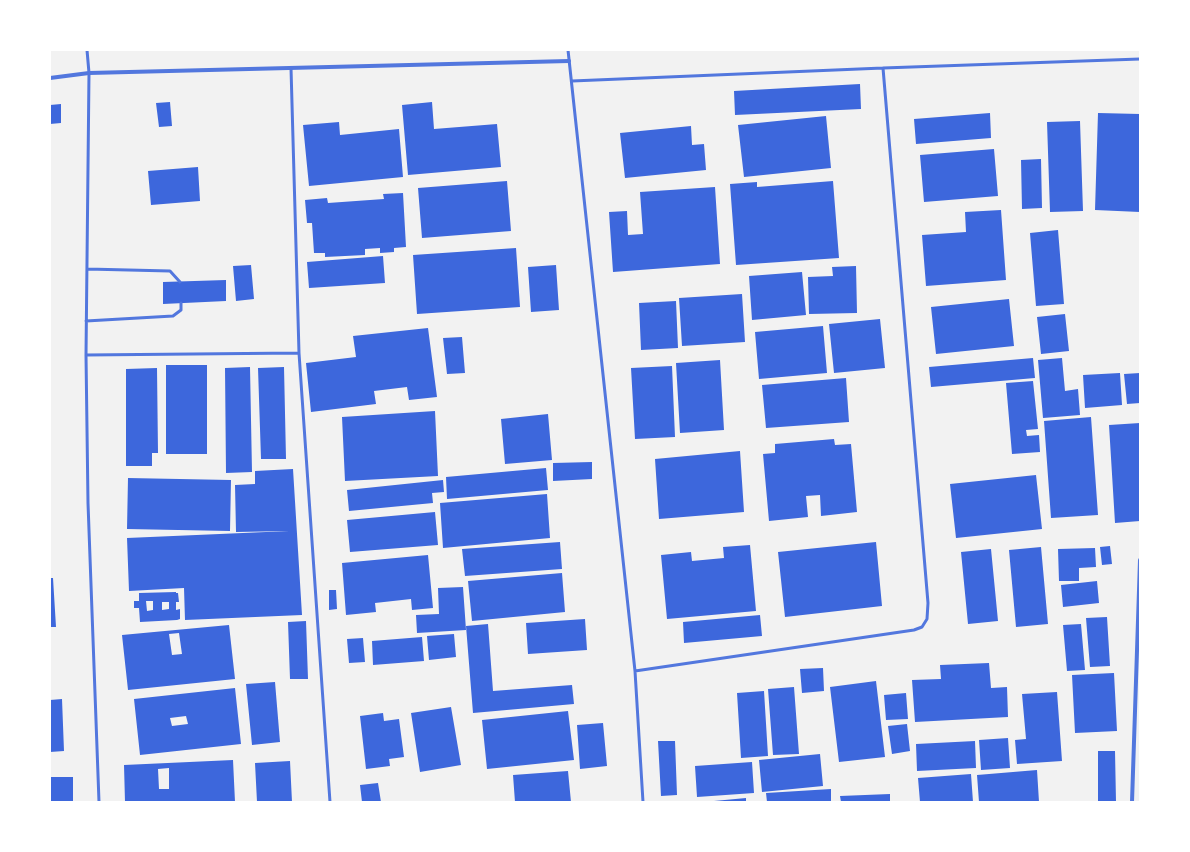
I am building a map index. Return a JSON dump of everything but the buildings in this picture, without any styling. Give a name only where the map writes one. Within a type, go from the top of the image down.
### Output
[{"type":"street","points":[[50,78],[89,73],[569,61]]},
{"type":"street","points":[[1132,802],[1140,560]]},
{"type":"lane","points":[[87,50],[89,73],[86,269],[88,511],[99,802]]},
{"type":"lane","points":[[568,50],[635,671],[643,802]]},
{"type":"lane","points":[[572,81],[1140,59]]},
{"type":"lane","points":[[291,68],[299,353],[330,802]]},
{"type":"lane","points":[[635,671],[914,630],[922,627],[927,619],[927,595],[883,68]]},
{"type":"lane","points":[[86,269],[170,271],[180,282]]},
{"type":"lane","points":[[86,321],[173,316],[180,310],[181,303]]},
{"type":"lane","points":[[86,355],[299,353]]}]
